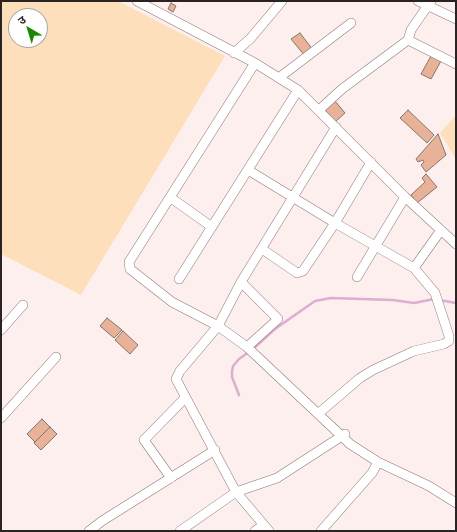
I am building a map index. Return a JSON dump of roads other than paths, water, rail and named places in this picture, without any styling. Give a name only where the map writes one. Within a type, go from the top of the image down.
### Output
[{"type":"street","points":[[137,1],[152,4],[234,53],[280,77],[298,90],[406,197],[456,244]]},
{"type":"street","points":[[234,53],[250,39],[282,1]]},
{"type":"street","points":[[418,1],[429,3],[456,19]]},
{"type":"street","points":[[319,110],[342,89],[408,40],[411,30],[429,3]]},
{"type":"street","points":[[280,77],[351,23]]},
{"type":"street","points":[[408,40],[456,64]]},
{"type":"street","points":[[254,63],[128,265],[135,274],[172,302],[218,326],[249,349],[344,435],[378,462],[430,486],[456,503]]},
{"type":"street","points":[[179,279],[298,90]]},
{"type":"street","points":[[255,531],[266,528],[236,492],[215,450],[177,385],[177,375],[218,326],[241,282],[292,196],[336,127]]},
{"type":"street","points":[[262,248],[297,273],[301,272],[335,223],[371,162]]},
{"type":"street","points":[[248,170],[335,223],[414,268],[425,279],[437,300],[450,338],[447,342],[414,351],[373,370],[360,378],[319,413]]},
{"type":"street","points":[[357,277],[406,197]]},
{"type":"street","points":[[171,198],[212,227]]},
{"type":"street","points":[[414,268],[441,230]]},
{"type":"street","points":[[241,282],[278,319],[249,349]]},
{"type":"street","points":[[1,330],[23,305]]},
{"type":"street","points":[[1,417],[56,357]]},
{"type":"street","points":[[171,478],[144,440],[185,398]]},
{"type":"street","points":[[180,531],[236,492],[277,478],[344,435]]},
{"type":"street","points":[[89,531],[215,450]]},
{"type":"street","points":[[321,531],[372,473],[378,462]]},
{"type":"waterway","points":[[253,349],[275,329],[315,301],[331,298],[393,300],[414,303],[434,299]]},
{"type":"waterway","points":[[439,300],[456,303]]},
{"type":"waterway","points":[[239,395],[232,377],[233,366],[239,359],[249,352]]}]
